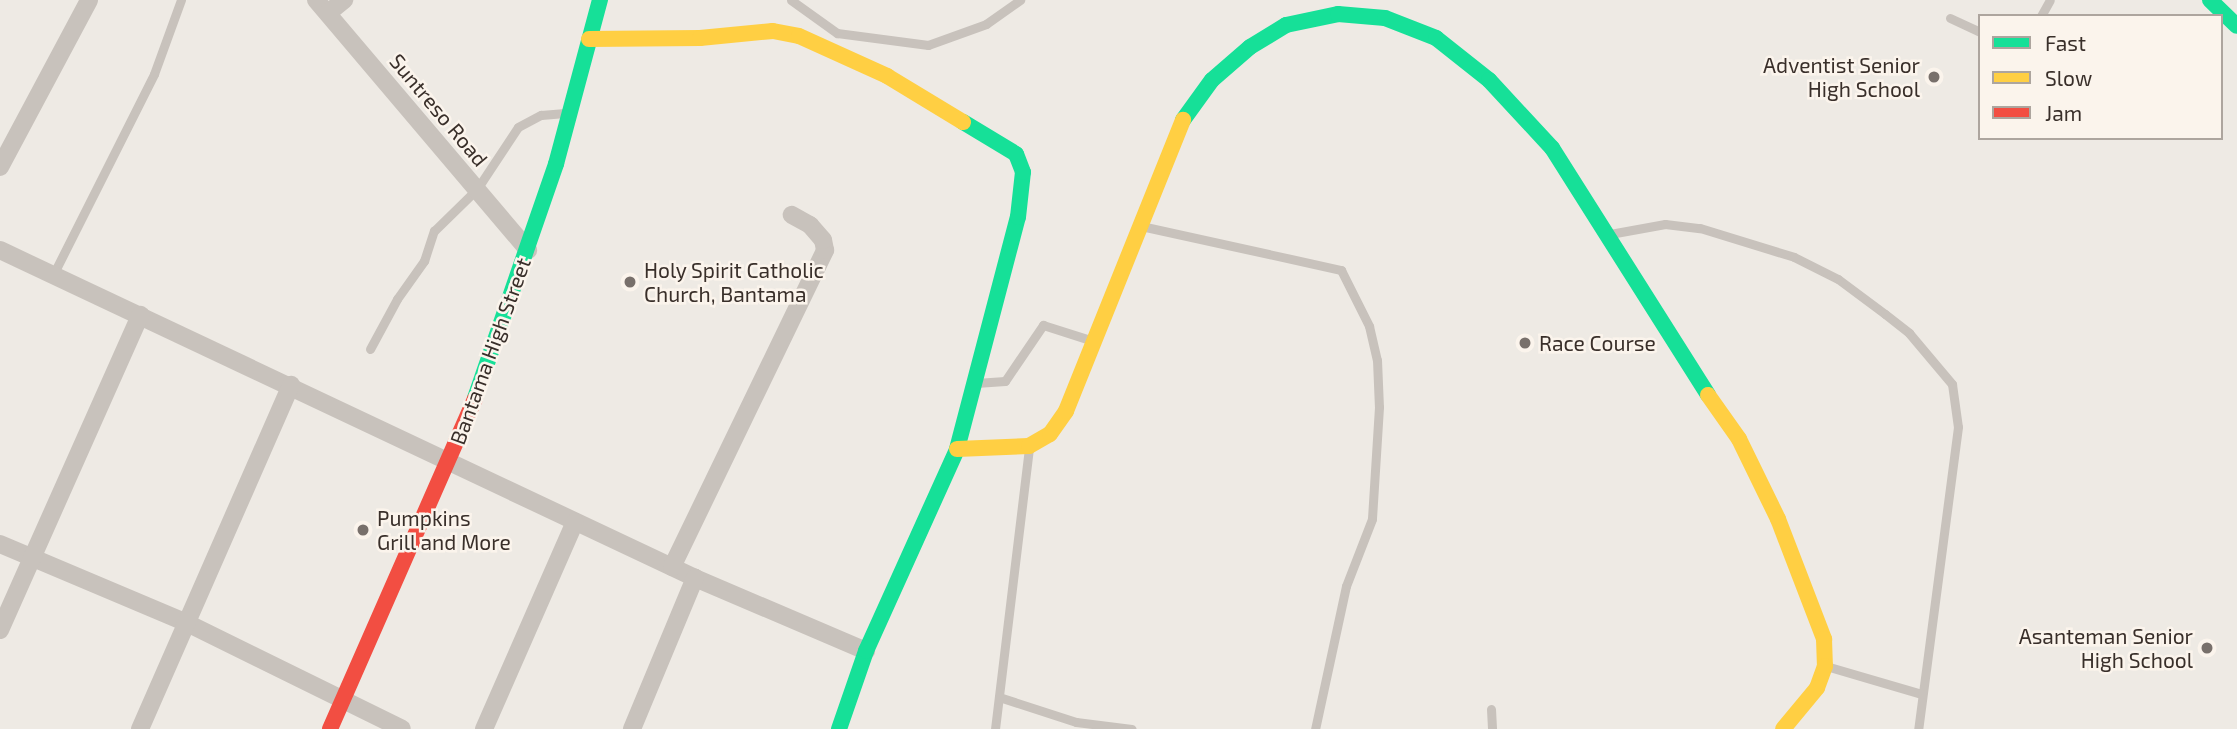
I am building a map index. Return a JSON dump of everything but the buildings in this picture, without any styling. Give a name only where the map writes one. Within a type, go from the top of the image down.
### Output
[{"type":"main road","name":"Bantama High Street","points":[[330,729],[487,372],[571,112],[600,0]]},
{"type":"main road","points":[[2210,0],[2237,26]]},
{"type":"main road","points":[[957,449],[1029,446],[1050,434],[1066,411],[1141,226],[1146,204],[1188,110],[1212,80],[1250,47],[1286,25],[1338,14],[1385,18],[1436,38],[1489,80],[1552,148],[1609,234],[1681,355],[1739,439],[1778,519],[1824,639],[1825,666],[1817,688],[1783,729]]},
{"type":"main road","points":[[589,39],[700,38],[773,31],[799,36],[887,76],[1016,154],[1023,191],[957,449],[866,651],[839,729]]},
{"type":"street","points":[[0,167],[89,0]]},
{"type":"street","points":[[322,7],[344,0]]},
{"type":"street","name":"Suntreso Road","points":[[322,7],[528,250]]},
{"type":"street","points":[[672,567],[825,250],[823,240],[810,225],[792,215]]},
{"type":"street","points":[[0,250],[450,460],[695,578],[866,651]]},
{"type":"street","points":[[0,630],[140,315]]},
{"type":"street","points":[[140,729],[189,624],[291,385]]},
{"type":"street","points":[[484,729],[575,522]]},
{"type":"street","points":[[0,544],[189,624],[402,729]]},
{"type":"street","points":[[632,729],[695,578]]},
{"type":"lane","points":[[53,275],[154,74],[181,0]]},
{"type":"lane","points":[[791,0],[837,33],[874,41],[928,45],[986,24],[1020,0]]},
{"type":"lane","points":[[1950,18],[1978,31]]},
{"type":"lane","points":[[370,349],[397,299],[424,261],[434,231],[477,190],[518,127],[541,115],[571,112]]},
{"type":"lane","points":[[1609,234],[1665,224],[1700,228],[1794,257],[1838,279],[1893,320],[1952,384],[1958,427],[1918,729]]},
{"type":"lane","points":[[1141,226],[1341,270],[1369,326],[1377,359],[1379,407],[1372,519],[1346,586],[1315,729]]},
{"type":"lane","points":[[974,383],[1005,381],[1043,325],[1096,342]]},
{"type":"lane","points":[[995,729],[1029,446]]},
{"type":"lane","points":[[1825,666],[1922,694]]},
{"type":"lane","points":[[999,697],[1076,722],[1132,729]]},
{"type":"lane","points":[[1490,709],[1492,729]]},
{"type":"traffic: fast","points":[[475,398],[556,164],[600,0]]},
{"type":"traffic: fast","points":[[2210,0],[2237,26]]},
{"type":"traffic: fast","points":[[1183,120],[1212,80],[1250,47],[1286,25],[1338,14],[1385,18],[1436,38],[1489,80],[1552,148],[1708,395]]},
{"type":"traffic: fast","points":[[839,729],[866,651],[957,449],[1018,217],[1023,172],[1016,154],[963,122]]},
{"type":"traffic: slow","points":[[589,39],[700,38],[773,31],[799,36],[887,76],[963,122]]},
{"type":"traffic: slow","points":[[957,449],[1029,446],[1050,434],[1066,411],[1183,120]]},
{"type":"traffic: slow","points":[[1708,395],[1739,439],[1778,519],[1824,639],[1825,666],[1817,688],[1783,729]]},
{"type":"traffic: jam","points":[[330,729],[475,398]]},
{"type":"place","name":"Adventist Senior High School","points":[[1934,77]]},
{"type":"place","name":"Holy Spirit Catholic Church, Bantama","points":[[630,282]]},
{"type":"place","name":"Race Course","points":[[1525,343]]},
{"type":"place","name":"Pumpkins Grill and More","points":[[363,530]]},
{"type":"place","name":"Asanteman Senior High School","points":[[2207,648]]}]
